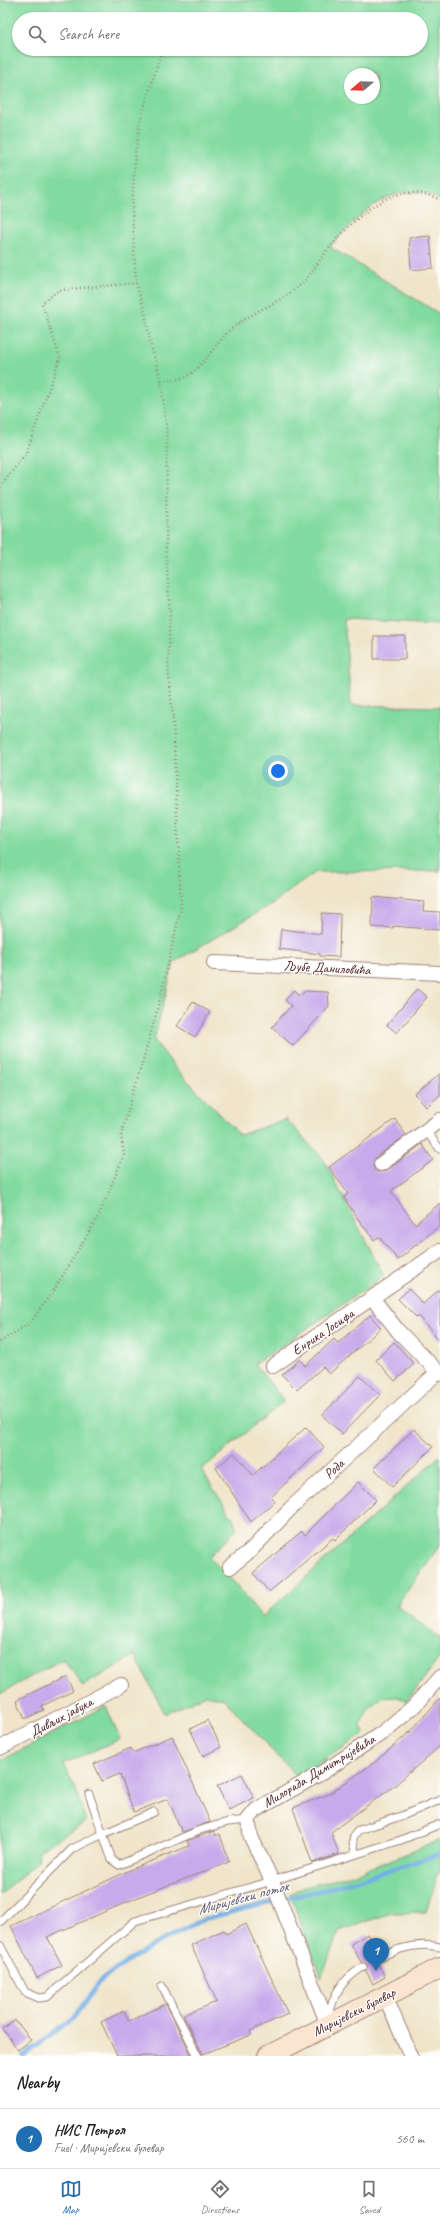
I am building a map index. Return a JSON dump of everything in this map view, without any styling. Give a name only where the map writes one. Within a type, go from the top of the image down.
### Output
[{"type":"main road","name":"Миријевски булевар","points":[[268,2056],[440,1968]]},
{"type":"street","name":"Љубе Даниловића","points":[[214,963],[440,973]]},
{"type":"street","points":[[381,1164],[440,1120]]},
{"type":"street","name":"Енрика Јосифа","points":[[273,1366],[373,1299],[440,1251]]},
{"type":"street","points":[[373,1299],[398,1331],[439,1373]]},
{"type":"street","name":"Рода","points":[[230,1567],[251,1550],[290,1509],[439,1373]]},
{"type":"street","name":"Милорада Димитријевића","points":[[248,1820],[256,1810],[363,1747],[412,1708],[440,1678]]},
{"type":"street","name":"Дивљих јабука","points":[[0,1748],[121,1685]]},
{"type":"street","points":[[248,1820],[251,1837],[274,1887],[328,2025]]},
{"type":"street","points":[[385,1996],[411,2056]]},
{"type":"lane","points":[[426,1131],[440,1149]]},
{"type":"lane","points":[[89,1794],[112,1860],[119,1865],[200,1830],[228,1822],[248,1820]]},
{"type":"lane","points":[[356,1854],[352,1840],[353,1835],[359,1830],[440,1800]]},
{"type":"lane","points":[[0,1922],[72,1849],[102,1834],[154,1812]]},
{"type":"lane","points":[[0,1945],[25,1992],[39,1998],[47,1997],[134,1922],[274,1887],[356,1854],[401,1840],[440,1824]]},
{"type":"lane","points":[[376,1960],[393,1951],[410,1946],[427,1944],[440,1947]]},
{"type":"lane","points":[[328,2025],[331,2001],[343,1983],[363,1967]]},
{"type":"lane","points":[[162,1986],[198,2056]]},
{"type":"path","points":[[0,1342],[30,1323],[54,1290],[98,1217],[124,1155],[121,1135],[156,1015],[181,908],[173,718],[168,667],[170,613],[166,554],[167,435],[161,380],[150,342],[145,312],[136,283],[132,210],[135,154],[141,118],[160,56]]},
{"type":"path","points":[[161,380],[177,380],[186,377],[243,318],[275,304],[303,282],[330,247],[372,205],[390,196],[412,193],[432,195],[440,200]]},
{"type":"path","points":[[0,487],[26,453],[60,358],[42,303],[59,290],[136,283]]},
{"type":"green space","points":[[0,0],[440,0],[440,200],[423,194],[407,192],[392,196],[378,202],[365,212],[330,247],[440,314],[440,624],[344,619],[351,705],[440,707],[440,871],[316,872],[270,905],[174,962],[154,1040],[177,1070],[240,1135],[286,1119],[324,1160],[384,1276],[255,1364],[284,1401],[201,1470],[233,1518],[237,1529],[209,1557],[233,1581],[262,1617],[440,1456],[440,1545],[397,1605],[440,1638],[440,1657],[407,1701],[399,1697],[391,1696],[378,1700],[368,1711],[360,1725],[365,1734],[297,1777],[224,1699],[206,1695],[165,1714],[135,1655],[83,1686],[63,1659],[0,1694]]},
{"type":"green space","points":[[106,1706],[120,1739],[63,1764],[76,1789],[86,1822],[39,1850],[38,1861],[0,1895],[0,1761]]},
{"type":"green space","points":[[440,1840],[440,1872],[437,1874],[426,1912],[391,1913],[339,1931],[321,1978],[290,1894],[306,1887],[376,1866]]},
{"type":"building","points":[[430,236],[433,268],[411,270],[409,238]]},
{"type":"building","points":[[374,636],[405,636],[405,659],[374,659]]},
{"type":"building","points":[[373,897],[424,902],[423,911],[440,912],[440,930],[393,926],[393,928],[372,927]]},
{"type":"building","points":[[322,913],[340,914],[339,957],[320,956],[320,954],[279,949],[281,929],[321,934]]},
{"type":"building","points":[[417,989],[427,997],[397,1033],[387,1025]]},
{"type":"building","points":[[294,990],[300,996],[304,991],[328,992],[329,1006],[293,1046],[272,1027],[291,1006],[285,1000]]},
{"type":"building","points":[[193,1002],[210,1012],[195,1037],[177,1026]]},
{"type":"building","points":[[440,1073],[440,1095],[426,1107],[415,1094]]},
{"type":"building","points":[[395,1119],[406,1135],[376,1157],[373,1165],[374,1169],[378,1172],[386,1171],[422,1144],[433,1160],[391,1191],[415,1224],[440,1203],[440,1225],[398,1260],[379,1237],[374,1240],[355,1215],[344,1197],[348,1194],[329,1167]]},
{"type":"building","points":[[409,1289],[423,1304],[440,1289],[440,1342],[419,1316],[417,1318],[398,1299]]},
{"type":"building","points":[[370,1315],[381,1328],[329,1374],[323,1367],[297,1390],[282,1375],[300,1359],[305,1366],[334,1339],[338,1343]]},
{"type":"building","points":[[394,1342],[414,1364],[395,1381],[376,1360]]},
{"type":"building","points":[[360,1376],[380,1395],[342,1434],[322,1415]]},
{"type":"building","points":[[306,1427],[324,1447],[271,1497],[275,1501],[251,1522],[216,1468],[234,1453],[253,1475]]},
{"type":"building","points":[[414,1429],[433,1447],[392,1487],[374,1468]]},
{"type":"building","points":[[358,1482],[376,1500],[335,1540],[333,1538],[269,1592],[253,1573],[302,1531],[305,1535]]},
{"type":"building","points":[[66,1676],[73,1691],[42,1706],[44,1710],[25,1719],[17,1700]]},
{"type":"building","points":[[440,1698],[440,1746],[394,1786],[331,1832],[339,1854],[312,1863],[293,1808],[329,1794],[375,1762],[411,1731]]},
{"type":"building","points":[[208,1720],[221,1747],[203,1756],[190,1729]]},
{"type":"building","points":[[172,1736],[210,1822],[182,1832],[168,1799],[134,1812],[120,1774],[102,1781],[94,1764],[131,1748],[133,1753]]},
{"type":"building","points":[[242,1774],[254,1798],[229,1810],[217,1786]]},
{"type":"building","points":[[214,1831],[216,1836],[220,1834],[229,1862],[143,1895],[47,1937],[62,1965],[37,1978],[11,1926],[132,1869],[189,1846],[187,1841]]},
{"type":"building","points":[[246,1924],[288,2014],[250,2031],[251,2035],[203,2054],[183,2015],[217,2002],[191,1945],[224,1930],[226,1934]]},
{"type":"building","points":[[367,1934],[375,1947],[370,1950],[374,1956],[371,1962],[378,1964],[385,1977],[373,1984],[366,1971],[367,1965],[361,1962],[351,1944]]},
{"type":"building","points":[[166,2004],[192,2056],[117,2056],[101,2022],[124,2011],[129,2021]]},
{"type":"building","points":[[15,2020],[31,2040],[18,2050],[3,2029]]},
{"type":"waterway","name":"Миријевски поток","points":[[23,2056],[71,2020],[104,1977],[152,1946],[204,1919],[337,1886],[440,1854]]},
{"type":"place","name":"НИС Петрол","points":[[376,1971]]}]
